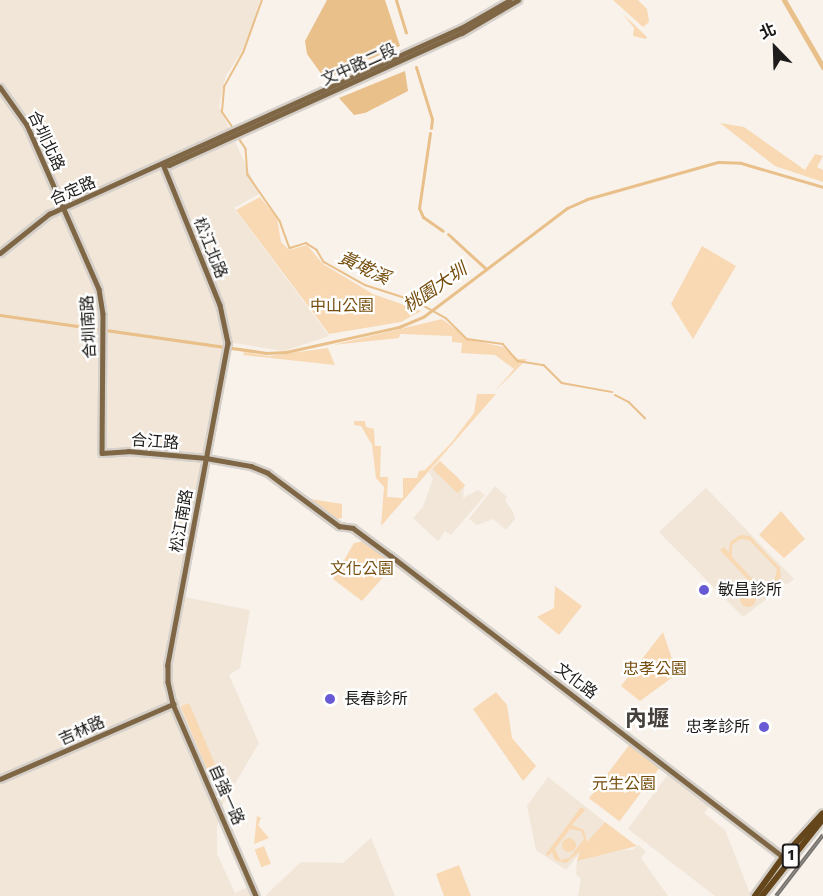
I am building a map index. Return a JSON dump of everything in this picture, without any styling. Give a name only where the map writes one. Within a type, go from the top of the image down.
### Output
[{"type":"main road","name":"1","points":[[755,896],[823,813]]},
{"type":"main road","name":"1","points":[[762,896],[785,859],[823,819]]},
{"type":"street","name":"文中路二段","points":[[206,145],[461,28],[510,0]]},
{"type":"street","name":"文中路二段","points":[[235,132],[462,33],[518,0]]},
{"type":"street","name":"合圳北路","points":[[0,87],[27,125],[63,208]]},
{"type":"street","name":"合定路","points":[[0,253],[36,222],[163,164],[169,165],[206,145]]},
{"type":"street","name":"松江北路","points":[[163,164],[220,305],[228,343]]},
{"type":"street","name":"合圳南路","points":[[63,208],[99,289],[103,324],[102,453]]},
{"type":"street","name":"松江南路","points":[[173,704],[168,665],[228,343]]},
{"type":"street","name":"合江路","points":[[102,453],[128,451],[206,458],[251,466],[280,483]]},
{"type":"street","name":"文化路","points":[[280,483],[332,521],[346,526],[391,556],[785,859]]},
{"type":"street","name":"吉林路","points":[[0,779],[173,704]]},
{"type":"street","name":"自強一路","points":[[173,704],[256,896]]},
{"type":"shaded area","points":[[0,0],[260,0],[247,44],[226,75],[219,106],[259,194],[234,208],[329,336],[284,351],[233,343],[184,597],[250,610],[240,668],[229,675],[259,743],[223,804],[217,827],[217,854],[235,893],[248,887],[252,896],[0,896]]},
{"type":"shaded area","points":[[327,0],[385,0],[400,46],[325,79],[307,54],[305,41]]},
{"type":"shaded area","points":[[405,71],[408,91],[365,113],[354,115],[339,98]]},
{"type":"shaded area","points":[[439,461],[458,477],[464,488],[463,498],[478,490],[485,495],[451,535],[445,531],[438,541],[413,518],[423,507],[433,479],[429,472]]},
{"type":"shaded area","points":[[495,486],[507,497],[505,500],[515,519],[506,530],[493,519],[477,525],[469,519]]},
{"type":"shaded area","points":[[706,488],[794,579],[786,585],[781,581],[774,587],[777,591],[743,617],[659,532]]},
{"type":"shaded area","points":[[669,773],[711,804],[704,813],[725,830],[751,896],[715,896],[628,829]]},
{"type":"shaded area","points":[[548,777],[605,822],[566,870],[536,850],[527,806]]},
{"type":"shaded area","points":[[371,838],[395,896],[265,896],[301,862],[343,863]]},
{"type":"shaded area","points":[[639,845],[646,852],[641,858],[668,896],[578,896],[581,879],[576,874],[577,861],[614,849],[632,850]]},
{"type":"green space","points":[[613,0],[638,0],[647,9],[649,22],[643,27]]},
{"type":"green space","points":[[623,14],[647,37],[646,39],[633,36],[634,28]]},
{"type":"green space","points":[[720,123],[744,127],[805,170],[815,154],[823,156],[817,167],[823,170],[823,182],[775,166]]},
{"type":"green space","name":"中山公園","points":[[260,197],[277,218],[281,242],[289,250],[307,245],[323,264],[373,294],[421,311],[401,322],[329,334],[236,210]]},
{"type":"green space","points":[[702,246],[736,266],[693,339],[671,304]]},
{"type":"green space","points":[[442,319],[468,339],[503,347],[518,359],[527,359],[495,391],[514,369],[495,355],[461,353],[462,343],[452,342],[452,336],[400,334],[399,338],[333,345]]},
{"type":"green space","points":[[328,348],[335,365],[243,355],[244,352],[269,356]]},
{"type":"green space","points":[[477,394],[496,394],[381,526],[384,487],[376,478],[372,445],[361,426],[354,425],[354,421],[365,421],[366,427],[374,429],[375,446],[381,446],[380,477],[388,477],[387,497],[403,498],[403,478],[417,478],[419,471],[425,470],[451,443],[474,413]]},
{"type":"green space","points":[[440,461],[465,485],[458,493],[432,469]]},
{"type":"green space","points":[[304,498],[342,504],[342,518],[335,519]]},
{"type":"green space","points":[[781,511],[805,539],[784,558],[759,535]]},
{"type":"green space","points":[[740,535],[750,536],[780,568],[781,578],[763,590],[768,596],[765,598],[720,550],[724,547],[729,552],[730,542]],"holes":[[[740,539],[749,540],[777,569],[774,582],[758,585],[732,557],[732,545]]]},
{"type":"green space","name":"文化公園","points":[[364,541],[394,565],[362,601],[333,579],[354,543]]},
{"type":"green space","points":[[555,586],[582,606],[559,635],[537,617],[554,608]]},
{"type":"green space","points":[[748,591],[756,599],[748,607],[740,599]]},
{"type":"green space","name":"忠孝公園","points":[[663,632],[677,674],[640,701],[621,686]]},
{"type":"green space","points":[[496,692],[507,705],[512,738],[536,766],[523,781],[473,709]]},
{"type":"green space","points":[[189,703],[223,783],[215,787],[181,707]]},
{"type":"green space","name":"元生公園","points":[[630,744],[660,767],[619,821],[589,798]]},
{"type":"green space","points":[[581,807],[585,810],[572,825],[584,830],[587,842],[605,822],[637,846],[577,861],[580,851],[566,863],[555,860],[552,852],[548,856],[546,854]],"holes":[[[570,829],[581,831],[584,839],[569,858],[560,860],[555,849]]]},
{"type":"green space","points":[[257,816],[261,818],[258,825],[269,838],[254,844]]},
{"type":"green space","points":[[566,838],[572,838],[576,845],[572,852],[566,852],[562,848],[562,842]]},
{"type":"green space","points":[[264,846],[271,864],[261,867],[255,850]]},
{"type":"green space","points":[[459,865],[471,896],[444,896],[436,874]]},
{"type":"waterway","name":"黃墘溪","points":[[234,130],[222,112],[224,87],[243,53],[262,0]]},
{"type":"waterway","points":[[396,0],[406,32]]},
{"type":"waterway","points":[[784,0],[823,67]]},
{"type":"waterway","points":[[416,67],[432,119],[431,128]]},
{"type":"waterway","points":[[430,133],[419,208],[423,217],[443,231]]},
{"type":"waterway","name":"黃墘溪","points":[[238,137],[246,149],[248,175],[280,221],[290,248],[306,243],[317,250],[324,262],[365,285],[415,301],[446,318],[467,339],[503,344],[518,361],[544,365],[562,383],[612,392]]},
{"type":"waterway","name":"黃墘溪","points":[[0,315],[266,353],[286,352],[399,327],[423,317],[567,208],[587,199],[718,162],[741,163],[823,187]]},
{"type":"waterway","points":[[448,234],[486,269]]},
{"type":"waterway","points":[[615,395],[629,402],[645,418]]},
{"type":"railway","points":[[776,896],[823,835]]},
{"type":"place","name":"敏昌診所","points":[[704,590]]},
{"type":"place","name":"長春診所","points":[[330,699]]},
{"type":"place","name":"忠孝診所","points":[[764,727]]},
{"type":"district","name":"內壢","points":[[647,719]]},
{"type":"water label","name":"桃園大圳","points":[[435,288]]}]
